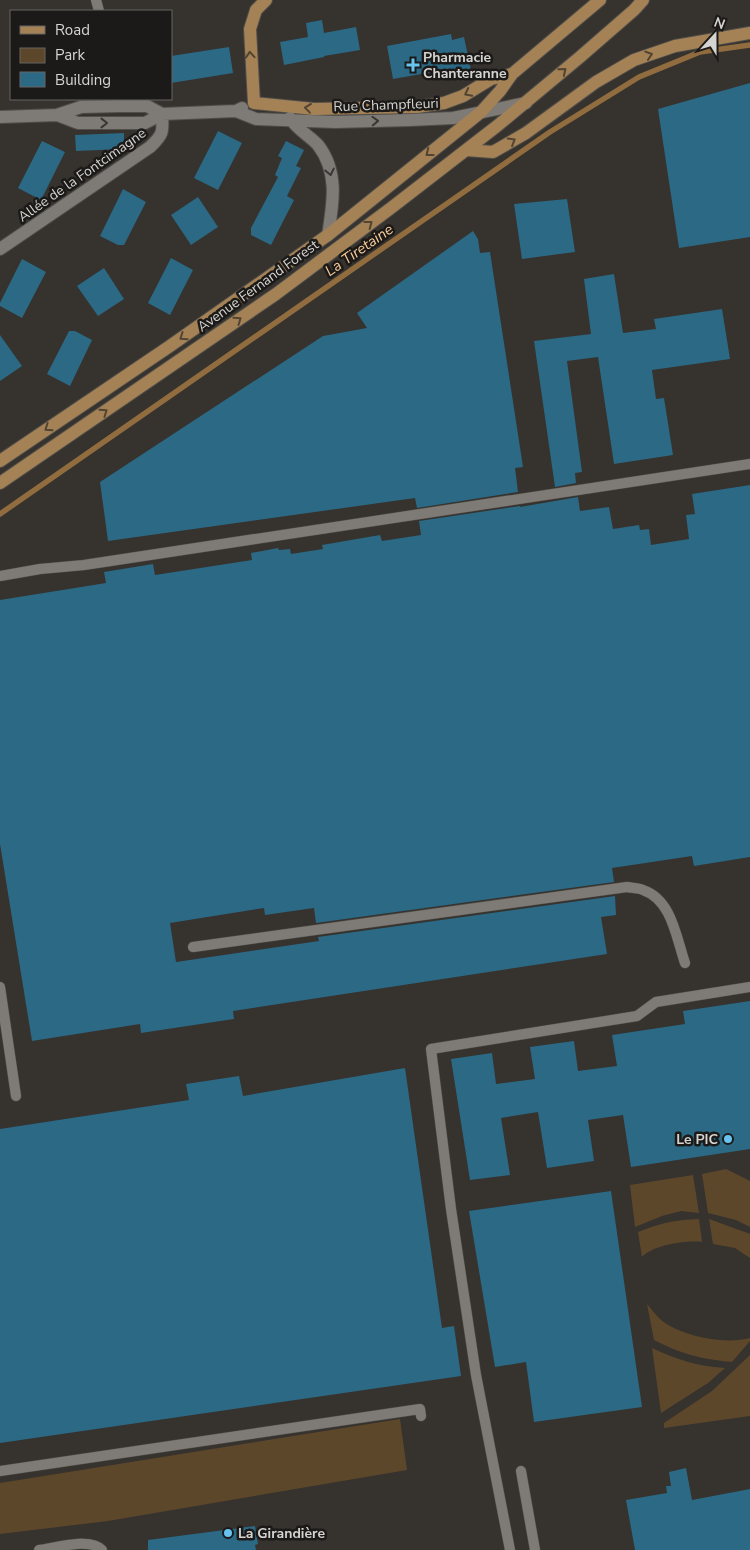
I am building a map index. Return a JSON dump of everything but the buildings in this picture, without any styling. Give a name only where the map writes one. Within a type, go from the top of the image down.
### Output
[{"type":"main road","points":[[266,0],[256,10],[250,29],[254,103],[314,109],[411,107],[444,103],[463,96],[491,78],[512,74],[600,0]]},
{"type":"main road","name":"Avenue Fernand Forest","points":[[0,483],[276,294],[466,150],[526,102],[607,34],[643,0]]},
{"type":"main road","points":[[466,150],[493,152],[526,133],[596,82],[634,60],[675,46],[750,33]]},
{"type":"main road","name":"Avenue Fernand Forest","points":[[0,461],[170,346],[328,235],[481,112],[512,74]]},
{"type":"street","name":"Rue Champfleuri","points":[[236,111],[256,119],[335,122],[426,120],[452,118],[526,102]]},
{"type":"street","name":"Rue Champfleuri","points":[[0,117],[57,115],[81,107],[110,106],[147,106],[162,114],[236,111],[254,103]]},
{"type":"street","points":[[287,105],[291,120],[318,146],[326,158],[331,172],[333,200],[328,235]]},
{"type":"street","name":"Allée de la Fontcimagne","points":[[0,249],[150,147],[160,138],[162,133],[162,114]]},
{"type":"lane","points":[[0,576],[750,464]]},
{"type":"lane","points":[[193,947],[627,887],[643,890],[657,898],[667,910],[685,963]]},
{"type":"lane","points":[[0,987],[16,1096]]},
{"type":"lane","points":[[510,1550],[476,1375],[451,1209],[431,1049],[637,1016],[656,1002],[750,987]]},
{"type":"lane","points":[[0,1471],[420,1410],[421,1416]]},
{"type":"lane","points":[[521,1471],[535,1550]]},
{"type":"lane","points":[[39,1550],[84,1543],[99,1547],[102,1550]]},
{"type":"green space","points":[[726,1169],[750,1181],[750,1227],[736,1220],[708,1213],[702,1174]]},
{"type":"green space","points":[[693,1175],[699,1213],[681,1211],[662,1216],[635,1227],[630,1185]]},
{"type":"green space","points":[[699,1219],[702,1242],[662,1246],[642,1257],[638,1232],[668,1222]]},
{"type":"green space","points":[[709,1219],[750,1234],[750,1258],[735,1248],[713,1244]]},
{"type":"green space","points":[[647,1304],[668,1325],[690,1334],[716,1340],[750,1338],[750,1341],[732,1362],[701,1357],[673,1349],[654,1340]]},
{"type":"green space","points":[[652,1348],[687,1362],[725,1368],[708,1383],[661,1413]]},
{"type":"green space","points":[[750,1355],[750,1416],[664,1428],[664,1423],[712,1391]]},
{"type":"green space","points":[[400,1419],[407,1470],[108,1521],[0,1534],[0,1483]]},
{"type":"waterway","name":"La Tiretaine","points":[[0,514],[550,132],[639,77],[700,52],[750,45]]},
{"type":"place","name":"Pharmacie Chanteranne","points":[[413,65]]},
{"type":"place","name":"Le PIC","points":[[728,1139]]},
{"type":"place","name":"La Girandière","points":[[228,1533]]}]
